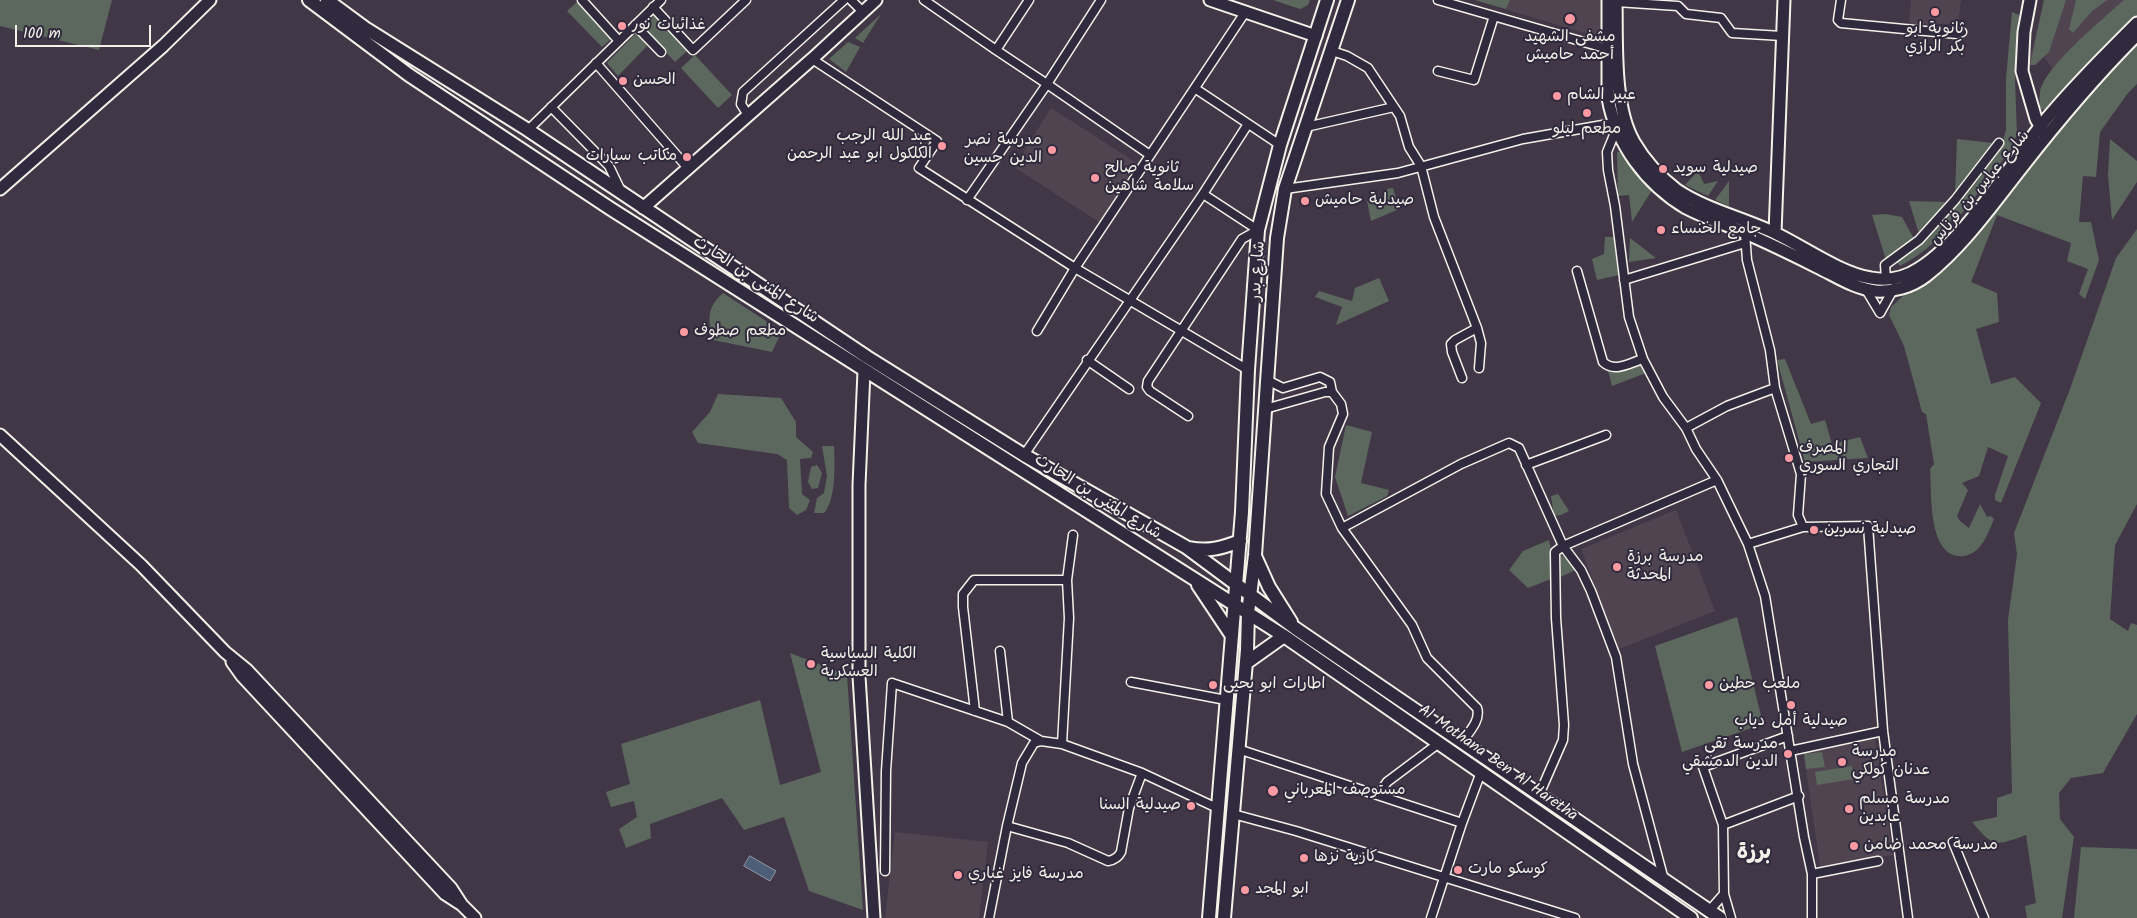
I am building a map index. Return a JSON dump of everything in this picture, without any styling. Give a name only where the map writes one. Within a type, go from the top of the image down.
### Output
[{"type":"main road","points":[[182,28],[210,0]]},
{"type":"main road","points":[[0,189],[182,28],[217,0]]},
{"type":"main road","name":"شارع المثنى بن الحارث","points":[[309,0],[409,75],[611,209],[1234,605]]},
{"type":"main road","name":"شارع المثنى بن الحارث","points":[[327,0],[365,28],[528,130],[864,354],[1024,454],[1186,547],[1295,628],[1714,914]]},
{"type":"main road","points":[[643,208],[876,0]]},
{"type":"main road","points":[[1210,0],[1316,36]]},
{"type":"main road","name":"شارع بدر","points":[[1209,918],[1240,541],[1248,370],[1258,230],[1280,145],[1327,0]]},
{"type":"main road","name":"شارع بدر","points":[[1224,918],[1246,663],[1248,613],[1255,555],[1277,238],[1285,189],[1348,0]]},
{"type":"main road","points":[[1771,237],[1784,0]]},
{"type":"main road","name":"شارع عباس بن فرناس","points":[[2030,0],[2024,32],[2022,71],[2032,109],[2044,131]]},
{"type":"main road","points":[[1613,1],[1622,109],[1630,134],[1644,158],[1667,182],[1685,195],[1771,237]]},
{"type":"main road","points":[[1613,1],[1608,49],[1608,98],[1615,126],[1630,154],[1645,174],[1664,193],[1698,214],[1745,238],[1771,237]]},
{"type":"main road","points":[[2044,131],[2137,23]]},
{"type":"main road","points":[[2044,131],[2137,35]]},
{"type":"main road","name":"شارع عباس بن فرناس","points":[[1771,237],[1865,277],[1890,279],[1907,275],[1922,266],[1959,232],[2044,131]]},
{"type":"main road","name":"شارع عباس بن فرناس","points":[[1771,237],[1854,286],[1865,289],[1894,290],[1915,283],[1925,277],[1960,244],[2044,131]]},
{"type":"main road","points":[[864,371],[859,485],[859,676],[874,918]]},
{"type":"main road","points":[[0,435],[141,565],[225,652],[242,676],[445,894],[475,918]]},
{"type":"main road","points":[[1242,512],[1257,514]]},
{"type":"main road","points":[[1186,547],[1208,551],[1240,541]]},
{"type":"main road","points":[[1255,555],[1269,587],[1295,628]]},
{"type":"main road","points":[[1192,577],[1232,636]]},
{"type":"main road","name":"Al Mothana Ben Al Haretha","points":[[1234,605],[1284,636],[1691,918]]},
{"type":"main road","points":[[1246,663],[1284,636]]},
{"type":"main road","points":[[1217,808],[1233,814]]},
{"type":"street","points":[[582,0],[619,41]]},
{"type":"street","points":[[528,130],[661,0]]},
{"type":"street","points":[[653,7],[693,50],[746,0]]},
{"type":"street","points":[[748,115],[741,104],[743,92],[844,0]]},
{"type":"street","points":[[851,0],[863,12]]},
{"type":"street","points":[[924,0],[1150,156]]},
{"type":"street","points":[[996,50],[1029,0]]},
{"type":"street","points":[[967,200],[1047,84],[1101,0]]},
{"type":"street","points":[[1438,0],[1608,49]]},
{"type":"street","points":[[1840,0],[1838,20],[1841,24],[1957,34],[1962,32]]},
{"type":"street","points":[[1613,1],[1678,6],[1687,15],[1721,18],[1732,33],[1782,36]]},
{"type":"street","points":[[1037,330],[1075,268],[1246,11]]},
{"type":"street","points":[[1438,71],[1474,80],[1494,16]]},
{"type":"street","points":[[635,25],[661,52]]},
{"type":"street","points":[[1332,51],[1347,56],[1368,68],[1403,124],[1409,147],[1421,166],[1434,217],[1477,328],[1481,343],[1478,368]]},
{"type":"street","points":[[812,59],[937,140],[919,168],[1075,268],[1248,370]]},
{"type":"street","points":[[596,64],[687,167]]},
{"type":"street","points":[[1196,88],[1280,145]]},
{"type":"street","points":[[551,107],[609,166],[622,193]]},
{"type":"street","points":[[1306,126],[1394,107]]},
{"type":"street","points":[[1024,454],[1203,194],[1248,124]]},
{"type":"street","points":[[1285,189],[1398,173],[1523,139],[1615,126],[1608,152],[1608,170],[1615,206],[1629,318],[1642,358],[1662,397],[1686,428],[1696,449],[1717,480],[1748,544],[1765,596],[1799,796],[1804,837],[1812,874],[1812,918]]},
{"type":"street","points":[[1865,277],[1865,289],[1880,313],[1894,290],[1885,266],[1919,240],[1955,200],[1999,143]]},
{"type":"street","points":[[1188,416],[1150,391],[1147,387],[1148,381],[1242,239],[1258,230],[1203,194]]},
{"type":"street","points":[[1624,280],[1745,238],[1747,260],[1770,350],[1775,388],[1800,474],[1798,515],[1803,526]]},
{"type":"street","points":[[1577,271],[1603,362],[1609,367],[1616,368],[1642,358]]},
{"type":"street","points":[[1462,378],[1452,352],[1451,344],[1454,340],[1477,328]]},
{"type":"street","points":[[1087,360],[1129,389]]},
{"type":"street","points":[[1267,380],[1283,388],[1320,377],[1330,382],[1332,392],[1342,404],[1343,414],[1329,447],[1326,494],[1342,528],[1412,625],[1426,658],[1477,708],[1479,714],[1477,720],[1462,742]]},
{"type":"street","points":[[1686,428],[1727,406],[1775,388]]},
{"type":"street","points":[[1265,409],[1325,392],[1332,392]]},
{"type":"street","points":[[1526,465],[1606,435]]},
{"type":"street","points":[[1342,528],[1461,464],[1510,443],[1519,448],[1563,546],[1581,570],[1591,591],[1616,658],[1632,764],[1664,880]]},
{"type":"street","points":[[1539,795],[1563,740],[1564,725],[1556,618],[1555,552],[1563,546],[1717,480]]},
{"type":"street","points":[[1748,544],[1803,526],[1868,526],[1883,731],[1908,918]]},
{"type":"street","points":[[1062,744],[1069,618],[1067,580],[1074,535]]},
{"type":"street","points":[[975,711],[963,594],[974,580],[1067,580]]},
{"type":"street","points":[[1000,651],[1008,722]]},
{"type":"street","points":[[1131,682],[1226,700]]},
{"type":"street","points":[[885,871],[886,771],[892,683],[1008,722],[1041,742]]},
{"type":"street","points":[[1790,751],[1883,731]]},
{"type":"street","points":[[1731,918],[1724,894],[1724,825],[1703,767],[1788,736]]},
{"type":"street","points":[[989,918],[1006,826],[1022,763],[1034,743],[1062,744],[1142,773],[1217,808]]},
{"type":"street","points":[[1378,795],[1387,782],[1439,743]]},
{"type":"street","points":[[1238,748],[1462,823]]},
{"type":"street","points":[[1431,918],[1481,772]]},
{"type":"street","points":[[1006,826],[1068,843],[1108,861],[1112,860],[1118,857],[1121,852],[1129,808],[1142,773]]},
{"type":"street","points":[[1724,825],[1799,796]]},
{"type":"street","points":[[1233,814],[1296,831],[1444,879],[1575,918]]},
{"type":"street","points":[[1953,842],[1984,918]]},
{"type":"street","points":[[1812,874],[1878,861]]},
{"type":"street","points":[[1714,914],[1724,894]]},
{"type":"shaded area","name":"مشفى الشهيد أحمد حاميش","points":[[1475,0],[1602,0],[1601,28],[1598,34],[1591,35]]},
{"type":"shaded area","name":"ثانوية ابو بكر الرازي","points":[[1911,0],[1961,0],[1958,24],[1909,24]]},
{"type":"shaded area","points":[[2044,0],[2137,0],[2047,109],[2043,110],[2040,108],[2040,92],[2046,78],[2053,69],[2044,57],[2035,65],[2030,65],[2029,62]]},
{"type":"shaded area","points":[[1051,108],[1137,163],[1099,222],[1014,167]]},
{"type":"shaded area","points":[[1676,510],[1715,611],[1619,649],[1581,549]]},
{"type":"shaded area","points":[[1875,738],[1893,855],[1820,866],[1803,749]]},
{"type":"shaded area","points":[[895,832],[988,842],[979,918],[885,918]]},
{"type":"green space","points":[[0,0],[112,0],[99,50],[0,26]]},
{"type":"green space","points":[[1273,0],[1310,0],[1308,5],[1300,9]]},
{"type":"green space","points":[[1475,0],[1510,0],[1506,9]]},
{"type":"green space","points":[[2044,0],[2066,0],[2049,52],[2035,65],[2030,65]]},
{"type":"green space","points":[[2076,0],[2107,0],[2092,11],[2073,33],[2069,29]]},
{"type":"green space","points":[[2124,0],[2137,0],[2137,18],[2051,108],[2043,110],[2040,108],[2040,92],[2052,70],[2076,43]]},
{"type":"green space","points":[[577,2],[581,3],[611,36],[610,40],[602,47],[567,11]]},
{"type":"green space","points":[[2012,12],[2019,15],[2015,80],[2017,134],[2011,149],[1962,214],[1948,229],[1917,256],[1900,266],[1896,261],[1922,243],[1943,220],[2002,144],[2006,130],[2006,78]]},
{"type":"green space","points":[[881,14],[863,43],[855,38]]},
{"type":"green space","points":[[655,15],[687,51],[675,62],[642,27]]},
{"type":"green space","points":[[637,32],[647,46],[618,76],[607,63]]},
{"type":"green space","points":[[2137,41],[2137,84],[2128,93],[2100,132],[2096,177],[2083,176],[2079,222],[2091,222],[2099,260],[2085,299],[2079,294],[2088,269],[2067,261],[2071,243],[1997,215],[1971,282],[1997,293],[1999,322],[1976,329],[1991,384],[2015,377],[2041,403],[2001,503],[1995,500],[1995,495],[2008,456],[1988,447],[1979,476],[1962,483],[1968,490],[1957,516],[1960,521],[1969,528],[1980,504],[1987,517],[1991,516],[1994,519],[1980,547],[1964,556],[1952,554],[1943,547],[1934,523],[1930,469],[1934,464],[1926,414],[1922,412],[1904,346],[1889,315],[1891,307],[1905,294],[1927,280],[1988,219],[2125,52]]},
{"type":"green space","points":[[848,42],[860,47],[846,72],[829,59]]},
{"type":"green space","points":[[695,55],[732,95],[718,108],[681,68]]},
{"type":"green space","points":[[1957,139],[1993,143],[1955,194]]},
{"type":"green space","points":[[2110,139],[2137,161],[2137,182],[2112,220],[2108,175]]},
{"type":"green space","points":[[1617,152],[1622,152],[1652,190],[1632,222],[1629,195],[1618,196]]},
{"type":"green space","points":[[1698,171],[1704,184],[1718,181],[1708,196],[1685,185]]},
{"type":"green space","points":[[1729,181],[1729,206],[1715,200]]},
{"type":"green space","points":[[1393,188],[1399,209],[1371,221],[1367,201],[1387,197],[1387,189]]},
{"type":"green space","points":[[1909,201],[1946,202],[1920,237]]},
{"type":"green space","points":[[1886,214],[1902,217],[1913,237],[1910,245],[1886,260],[1872,215]]},
{"type":"green space","points":[[2137,229],[2137,504],[2115,545],[2110,619],[2128,631],[2131,623],[2137,625],[2137,714],[2103,773],[2071,778],[2059,793],[2060,819],[2074,837],[2062,918],[2027,918],[2025,906],[2036,903],[2026,835],[2001,843],[1996,842],[1985,837],[1972,822],[1997,817],[1997,798],[2012,793],[2008,620],[2017,554],[2014,533],[2070,389],[2116,258]]},
{"type":"green space","points":[[1605,237],[1615,237],[1619,275],[1597,280],[1592,259],[1604,254]]},
{"type":"green space","points":[[1630,238],[1656,258],[1629,262]]},
{"type":"green space","points":[[1379,278],[1389,301],[1336,325],[1342,307],[1315,297],[1319,291],[1352,301],[1355,288]]},
{"type":"green space","points":[[723,293],[766,321],[779,337],[772,352],[713,340],[709,320],[711,309]]},
{"type":"green space","points":[[1640,358],[1646,373],[1612,386],[1608,370]]},
{"type":"green space","points":[[1785,359],[1811,424],[1825,420],[1832,444],[1860,437],[1868,458],[1805,462],[1777,360]]},
{"type":"green space","points":[[718,394],[781,398],[796,422],[796,437],[813,452],[811,458],[800,459],[802,494],[810,500],[806,510],[797,515],[789,508],[787,460],[777,454],[698,443],[692,432],[710,412]]},
{"type":"green space","points":[[1346,425],[1372,432],[1361,483],[1389,490],[1387,496],[1348,516],[1335,477]]},
{"type":"green space","points":[[822,446],[834,446],[833,491],[831,500],[824,513],[814,513],[817,498],[824,493],[827,476]]},
{"type":"green space","points":[[817,465],[822,473],[818,488],[812,489],[808,482],[811,467]]},
{"type":"green space","points":[[1558,494],[1569,511],[1554,516],[1551,496]]},
{"type":"green space","points":[[1549,540],[1556,577],[1528,588],[1509,570],[1523,551]]},
{"type":"green space","points":[[1561,555],[1574,565],[1576,570],[1560,577]]},
{"type":"green space","name":"ملعب حطين","points":[[1737,617],[1763,724],[1682,752],[1655,646]]},
{"type":"green space","points":[[790,653],[847,675],[863,910],[809,891],[784,817],[744,830],[722,798],[650,824],[651,838],[626,848],[619,829],[637,817],[634,801],[611,807],[606,792],[630,784],[621,744],[760,700],[780,785],[821,772]]},
{"type":"green space","points":[[1822,752],[1825,767],[1806,769],[1804,754]]},
{"type":"green space","points":[[1852,766],[1854,779],[1817,785],[1815,772]]},
{"type":"green space","points":[[2081,847],[2137,849],[2137,918],[2074,918]]},
{"type":"water","points":[[750,856],[776,871],[770,881],[744,866]]},
{"type":"place","name":"ثانوية ابو بكر الرازي","points":[[1935,12]]},
{"type":"place","name":"مشفى الشهيد أحمد حاميش","points":[[1570,19]]},
{"type":"place","name":"غذائيات نور","points":[[622,26]]},
{"type":"place","name":"الحسن","points":[[623,81]]},
{"type":"place","name":"عبير الشام","points":[[1557,96]]},
{"type":"place","name":"مطعم ليلو","points":[[1587,113]]},
{"type":"place","name":"عبد الله الرجب الكلكول ابو عبد الرحمن","points":[[942,146]]},
{"type":"place","name":"مدرسة نصر الدين حسين","points":[[1052,150]]},
{"type":"place","name":"مكاتب سيارات","points":[[687,157]]},
{"type":"place","name":"صيدلية سويد","points":[[1663,169]]},
{"type":"place","name":"ثانوية صالح سلامة شاهين","points":[[1095,178]]},
{"type":"place","name":"صيدلية حاميش","points":[[1305,201]]},
{"type":"place","name":"جامع الخنساء","points":[[1661,230]]},
{"type":"place","name":"مطعم صطوف","points":[[684,332]]},
{"type":"place","name":"المصرف التجاري السوري","points":[[1789,458]]},
{"type":"place","name":"صيدلية نسرين","points":[[1814,530]]},
{"type":"place","name":"مدرسة برزة المحدثة","points":[[1617,567]]},
{"type":"place","name":"الكلية السياسية العسكرية","points":[[811,664]]},
{"type":"place","name":"اطارات ابو يحيى","points":[[1213,685]]},
{"type":"place","name":"ملعب حطين","points":[[1709,685]]},
{"type":"place","name":"صيدلية أمل دياب","points":[[1791,705]]},
{"type":"place","name":"مدرسة تقي الدين الدمشقي","points":[[1788,754]]},
{"type":"place","name":"مدرسة عدنان كولكي","points":[[1842,762]]},
{"type":"place","name":"مستوصف المعرباني","points":[[1273,791]]},
{"type":"place","name":"صيدلية السنا","points":[[1191,806]]},
{"type":"place","name":"مدرسة مسلم عابدين","points":[[1849,809]]},
{"type":"place","name":"مدرسة محمد ضامن","points":[[1854,846]]},
{"type":"place","name":"كازية نزها","points":[[1304,858]]},
{"type":"place","name":"كوسكو مارت","points":[[1458,870]]},
{"type":"place","name":"مدرسة فايز غباري","points":[[958,875]]},
{"type":"place","name":"ابو المجد","points":[[1245,890]]},
{"type":"district","name":"برزة","points":[[1754,854]]}]
